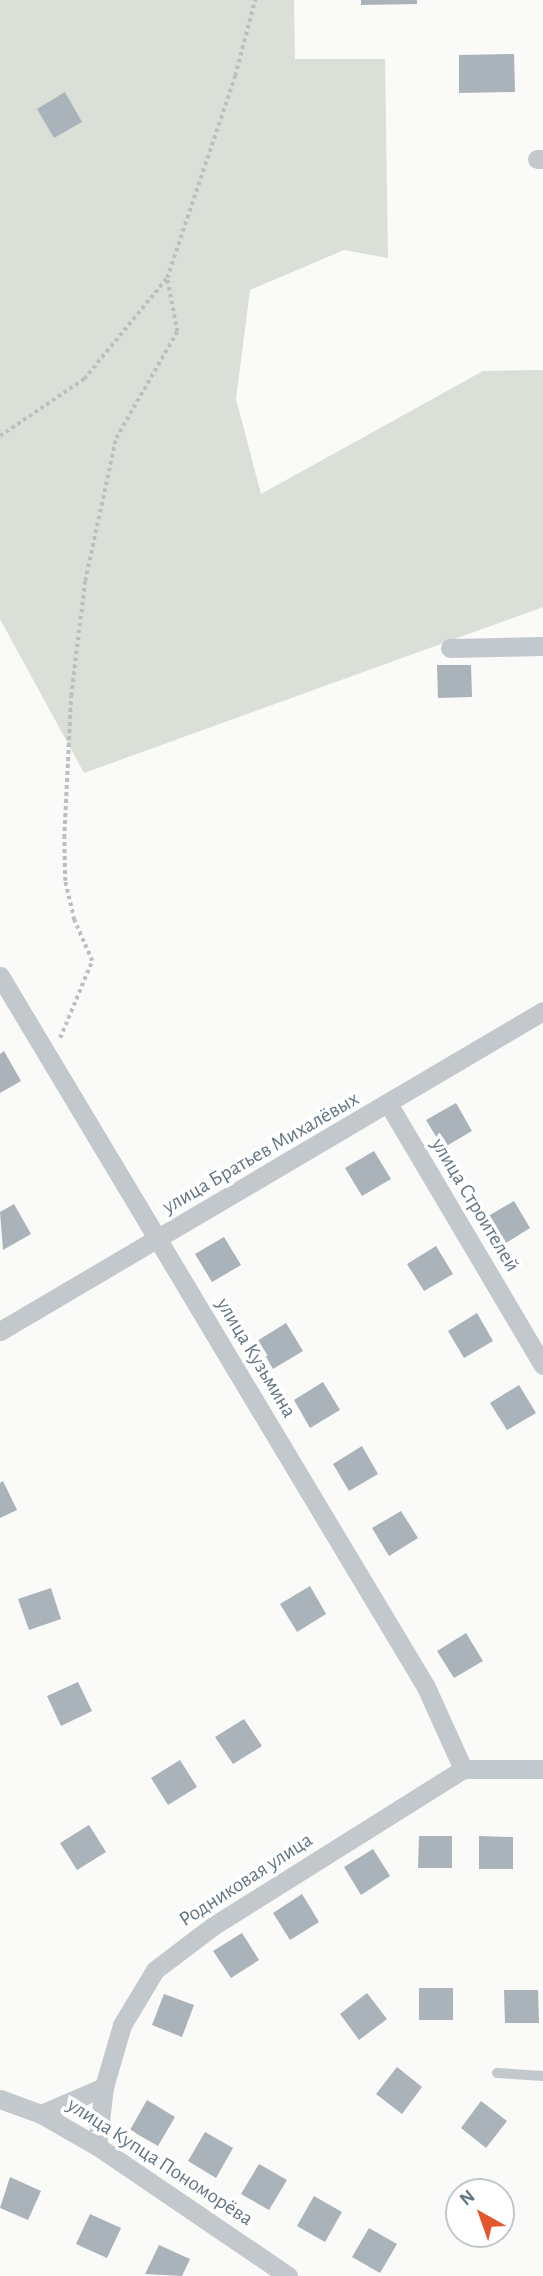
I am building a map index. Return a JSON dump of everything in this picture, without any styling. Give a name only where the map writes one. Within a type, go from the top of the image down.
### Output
[{"type":"street","points":[[450,648],[543,646]]},
{"type":"street","name":"улица Кузьмина","points":[[0,975],[426,1688],[463,1769]]},
{"type":"street","name":"улица Братьев Михалёвых","points":[[0,1331],[389,1105],[543,1011]]},
{"type":"street","name":"улица Строителей","points":[[389,1105],[543,1365]]},
{"type":"street","points":[[463,1769],[543,1769]]},
{"type":"street","name":"Родниковая улица","points":[[97,2146],[104,2087],[122,2025],[155,1970],[213,1926],[463,1769]]},
{"type":"street","points":[[41,2114],[104,2087]]},
{"type":"street","name":"улица Купца Пономорёва","points":[[0,2099],[41,2114],[97,2146],[288,2276]]},
{"type":"lane","points":[[497,2073],[543,2076]]},
{"type":"path","points":[[0,436],[84,379],[167,278],[235,76],[255,0]]},
{"type":"path","points":[[50,1062],[92,961],[74,920],[65,881],[64,838],[71,696],[85,581],[116,438],[177,332],[167,278]]},
{"type":"shaded area","points":[[0,0],[294,0],[295,59],[385,59],[388,258],[344,250],[250,290],[236,399],[261,494],[483,371],[543,370],[543,607],[84,773],[0,619]]},
{"type":"building","points":[[361,0],[417,0],[417,4],[361,5]]},
{"type":"building","points":[[514,54],[515,92],[459,93],[459,55]]},
{"type":"building","points":[[65,92],[82,122],[54,138],[37,109]]},
{"type":"building","points":[[437,665],[471,665],[472,697],[438,698]]},
{"type":"building","points":[[4,1051],[21,1081],[0,1093],[0,1054]]},
{"type":"building","points":[[456,1103],[472,1131],[443,1148],[426,1120]]},
{"type":"building","points":[[374,1151],[391,1179],[362,1196],[345,1168]]},
{"type":"building","points":[[514,1201],[530,1228],[501,1246],[485,1218]]},
{"type":"building","points":[[14,1204],[31,1234],[3,1250],[0,1212]]},
{"type":"building","points":[[224,1237],[241,1265],[212,1282],[195,1254]]},
{"type":"building","points":[[436,1246],[453,1274],[424,1291],[407,1264]]},
{"type":"building","points":[[477,1313],[493,1341],[464,1358],[448,1331]]},
{"type":"building","points":[[286,1323],[303,1351],[273,1369],[257,1341]]},
{"type":"building","points":[[323,1382],[340,1410],[310,1428],[294,1400]]},
{"type":"building","points":[[519,1385],[536,1413],[507,1430],[490,1403]]},
{"type":"building","points":[[362,1446],[378,1474],[349,1491],[333,1464]]},
{"type":"building","points":[[3,1481],[17,1510],[0,1518],[0,1483]]},
{"type":"building","points":[[401,1511],[418,1538],[389,1556],[372,1528]]},
{"type":"building","points":[[310,1586],[326,1614],[297,1632],[280,1604]]},
{"type":"building","points":[[51,1588],[61,1619],[29,1630],[18,1599]]},
{"type":"building","points":[[466,1633],[483,1661],[454,1678],[437,1651]]},
{"type":"building","points":[[78,1682],[92,1711],[61,1726],[47,1696]]},
{"type":"building","points":[[244,1719],[262,1746],[233,1764],[215,1737]]},
{"type":"building","points":[[180,1760],[197,1787],[168,1805],[151,1778]]},
{"type":"building","points":[[89,1825],[106,1852],[77,1870],[60,1843]]},
{"type":"building","points":[[419,1836],[452,1836],[452,1868],[418,1868]]},
{"type":"building","points":[[479,1836],[513,1837],[513,1869],[479,1869]]},
{"type":"building","points":[[373,1849],[390,1876],[361,1895],[344,1867]]},
{"type":"building","points":[[302,1894],[319,1922],[290,1940],[273,1913]]},
{"type":"building","points":[[242,1933],[259,1960],[231,1978],[213,1951]]},
{"type":"building","points":[[419,1988],[453,1988],[453,2020],[419,2020]]},
{"type":"building","points":[[504,1990],[538,1990],[539,2023],[505,2023]]},
{"type":"building","points":[[367,1993],[387,2019],[359,2040],[340,2014]]},
{"type":"building","points":[[164,1994],[194,2005],[182,2037],[152,2025]]},
{"type":"building","points":[[397,2067],[422,2087],[402,2114],[376,2094]]},
{"type":"building","points":[[147,2100],[175,2117],[158,2146],[130,2130]]},
{"type":"building","points":[[481,2101],[507,2121],[486,2148],[461,2128]]},
{"type":"building","points":[[205,2132],[233,2148],[216,2178],[188,2161]]},
{"type":"building","points":[[259,2164],[287,2180],[269,2210],[241,2194]]},
{"type":"building","points":[[10,2177],[41,2191],[28,2220],[0,2208]]},
{"type":"building","points":[[314,2196],[342,2212],[325,2242],[297,2226]]},
{"type":"building","points":[[90,2214],[121,2228],[107,2258],[76,2244]]},
{"type":"building","points":[[369,2228],[397,2244],[380,2273],[352,2257]]},
{"type":"building","points":[[159,2245],[190,2259],[182,2276],[145,2274]]}]
